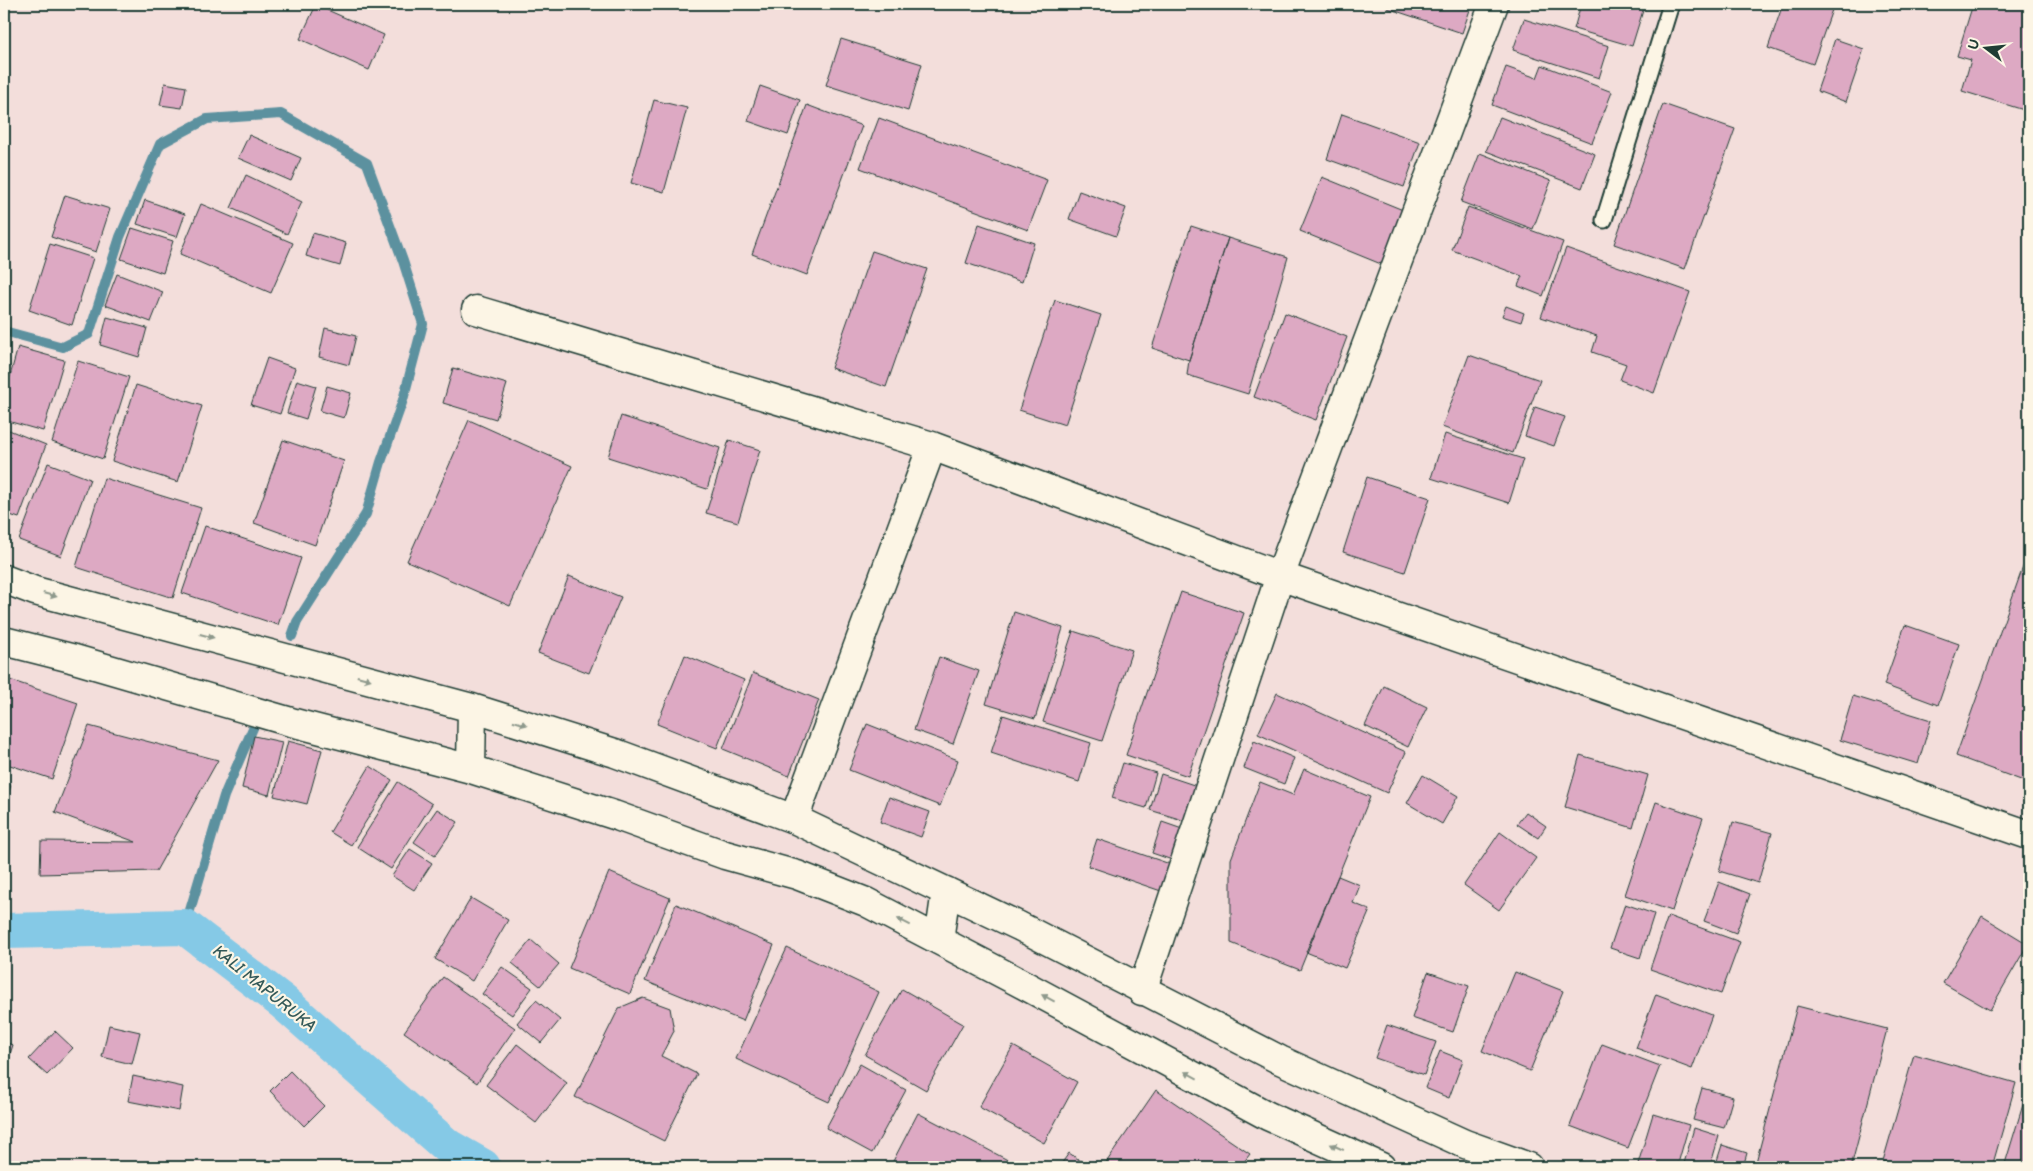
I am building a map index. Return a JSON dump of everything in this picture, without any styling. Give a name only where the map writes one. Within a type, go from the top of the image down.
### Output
[{"type":"main road","points":[[1142,991],[1280,576],[1494,4]]},
{"type":"main road","points":[[476,310],[932,446],[1280,576],[2029,835]]},
{"type":"main road","points":[[794,820],[932,446]]},
{"type":"main road","points":[[4,579],[45,594],[472,708],[615,753],[794,820],[1019,926],[1142,991],[1280,1060],[1465,1144],[1529,1167]]},
{"type":"main road","points":[[4,641],[71,658],[291,722],[471,769],[614,815],[725,855],[797,875],[866,902],[1268,1116],[1381,1167]]},
{"type":"main road","points":[[471,769],[472,708]]},
{"type":"main road","points":[[939,940],[946,891]]},
{"type":"lane","points":[[1604,220],[1671,4]]},
{"type":"building","points":[[809,4],[826,4],[824,9]]},
{"type":"building","points":[[1389,4],[1472,4],[1462,33],[1387,8]]},
{"type":"building","points":[[1581,4],[1645,4],[1632,46],[1574,29]]},
{"type":"building","points":[[1783,4],[1834,4],[1813,64],[1768,48]]},
{"type":"building","points":[[1973,4],[2029,4],[2029,92],[2024,110],[1962,91],[1971,60],[1957,56]]},
{"type":"building","points":[[316,5],[384,35],[369,70],[300,39]]},
{"type":"building","points":[[1524,19],[1609,46],[1599,78],[1513,50]]},
{"type":"building","points":[[841,39],[922,64],[908,111],[826,85]]},
{"type":"building","points":[[1835,39],[1864,49],[1846,102],[1817,91]]},
{"type":"building","points":[[1542,65],[1612,92],[1592,143],[1492,105],[1506,67],[1537,78]]},
{"type":"building","points":[[165,83],[186,87],[182,108],[160,105]]},
{"type":"building","points":[[760,86],[800,100],[788,135],[748,121]]},
{"type":"building","points":[[654,100],[687,108],[664,192],[631,183]]},
{"type":"building","points":[[1663,104],[1735,129],[1685,269],[1614,244]]},
{"type":"building","points":[[807,105],[862,126],[807,275],[752,254]]},
{"type":"building","points":[[1342,114],[1420,142],[1404,187],[1327,159]]},
{"type":"building","points":[[1500,117],[1595,154],[1582,188],[1486,151]]},
{"type":"building","points":[[879,118],[1047,180],[1028,230],[860,168]]},
{"type":"building","points":[[249,135],[301,158],[291,181],[238,158]]},
{"type":"building","points":[[1480,153],[1551,181],[1533,229],[1461,202]]},
{"type":"building","points":[[246,175],[302,202],[287,234],[231,208]]},
{"type":"building","points":[[1322,177],[1403,210],[1381,264],[1300,231]]},
{"type":"building","points":[[1079,191],[1126,208],[1116,236],[1069,219]]},
{"type":"building","points":[[65,195],[110,209],[96,252],[51,237]]},
{"type":"building","points":[[145,200],[185,214],[177,237],[137,224]]},
{"type":"building","points":[[201,204],[293,243],[271,293],[180,254]]},
{"type":"building","points":[[1468,207],[1563,242],[1543,296],[1518,286],[1522,276],[1452,250]]},
{"type":"building","points":[[979,224],[1034,243],[1022,282],[966,263]]},
{"type":"building","points":[[1191,226],[1228,238],[1189,360],[1152,348]]},
{"type":"building","points":[[132,228],[173,241],[163,273],[121,259]]},
{"type":"building","points":[[313,233],[346,243],[340,266],[306,256]]},
{"type":"building","points":[[1228,238],[1288,257],[1248,394],[1187,375],[1189,360]]},
{"type":"building","points":[[50,244],[93,258],[72,325],[29,310]]},
{"type":"building","points":[[1566,248],[1690,292],[1654,393],[1620,380],[1626,364],[1592,352],[1597,336],[1541,317]]},
{"type":"building","points":[[872,251],[927,269],[886,387],[831,368]]},
{"type":"building","points":[[117,274],[163,292],[151,322],[105,305]]},
{"type":"building","points":[[1055,300],[1101,315],[1065,425],[1019,410]]},
{"type":"building","points":[[1506,306],[1524,313],[1521,322],[1502,316]]},
{"type":"building","points":[[1285,313],[1347,337],[1316,420],[1254,397]]},
{"type":"building","points":[[107,317],[147,328],[139,357],[100,345]]},
{"type":"building","points":[[325,328],[356,336],[349,365],[319,357]]},
{"type":"building","points":[[18,347],[64,360],[43,431],[4,420],[4,398]]},
{"type":"building","points":[[1469,355],[1540,380],[1513,453],[1442,427]]},
{"type":"building","points":[[267,358],[295,368],[280,414],[251,405]]},
{"type":"building","points":[[78,361],[129,377],[103,459],[52,442]]},
{"type":"building","points":[[453,368],[507,384],[496,419],[443,403]]},
{"type":"building","points":[[297,380],[316,386],[306,419],[287,413]]},
{"type":"building","points":[[136,385],[202,406],[178,482],[112,461]]},
{"type":"building","points":[[327,386],[351,393],[344,418],[320,411]]},
{"type":"building","points":[[1535,407],[1565,417],[1554,446],[1525,436]]},
{"type":"building","points":[[621,416],[720,448],[707,489],[608,457]]},
{"type":"building","points":[[469,420],[572,466],[510,606],[407,561]]},
{"type":"building","points":[[4,428],[46,445],[19,518],[4,513]]},
{"type":"building","points":[[1445,434],[1523,459],[1509,503],[1431,478]]},
{"type":"building","points":[[283,440],[344,461],[315,545],[254,523]]},
{"type":"building","points":[[729,440],[760,450],[738,522],[706,513]]},
{"type":"building","points":[[48,463],[90,479],[61,556],[19,540]]},
{"type":"building","points":[[1367,477],[1430,498],[1405,572],[1343,552]]},
{"type":"building","points":[[104,478],[201,508],[173,598],[76,567]]},
{"type":"building","points":[[205,526],[301,558],[278,625],[182,593]]},
{"type":"building","points":[[2029,550],[2029,783],[1956,756]]},
{"type":"building","points":[[569,576],[621,597],[589,673],[538,653]]},
{"type":"building","points":[[1181,592],[1244,613],[1188,776],[1126,755]]},
{"type":"building","points":[[1014,612],[1063,628],[1035,719],[986,704]]},
{"type":"building","points":[[1905,625],[1959,644],[1938,705],[1884,685]]},
{"type":"building","points":[[1073,631],[1132,650],[1102,741],[1043,722]]},
{"type":"building","points":[[685,655],[744,680],[717,748],[657,724]]},
{"type":"building","points":[[939,657],[979,671],[953,744],[914,730]]},
{"type":"building","points":[[753,673],[819,700],[789,776],[723,749]]},
{"type":"building","points":[[4,678],[78,703],[52,779],[4,763]]},
{"type":"building","points":[[1384,686],[1427,707],[1408,747],[1365,726]]},
{"type":"building","points":[[1277,693],[1406,752],[1387,793],[1258,734]]},
{"type":"building","points":[[1853,696],[1931,720],[1918,764],[1840,740]]},
{"type":"building","points":[[1003,715],[1091,743],[1079,782],[991,753]]},
{"type":"building","points":[[867,724],[958,760],[940,806],[849,770]]},
{"type":"building","points":[[89,726],[218,760],[156,871],[40,874],[41,841],[136,842],[55,812]]},
{"type":"building","points":[[254,736],[282,742],[269,795],[242,788]]},
{"type":"building","points":[[288,741],[322,750],[307,804],[274,796]]},
{"type":"building","points":[[1254,741],[1294,758],[1284,784],[1244,768]]},
{"type":"building","points":[[1580,755],[1648,775],[1633,828],[1565,807]]},
{"type":"building","points":[[1123,763],[1156,773],[1146,808],[1112,798]]},
{"type":"building","points":[[370,766],[392,780],[351,845],[330,832]]},
{"type":"building","points":[[1304,769],[1370,797],[1300,970],[1231,943],[1231,859],[1260,782],[1293,795]]},
{"type":"building","points":[[1161,774],[1203,788],[1192,823],[1150,810]]},
{"type":"building","points":[[1423,775],[1458,796],[1442,824],[1407,803]]},
{"type":"building","points":[[4,782],[11,785],[4,809]]},
{"type":"building","points":[[398,782],[432,804],[391,869],[357,847]]},
{"type":"building","points":[[889,797],[930,812],[921,837],[880,822]]},
{"type":"building","points":[[1656,802],[1703,818],[1672,911],[1625,895]]},
{"type":"building","points":[[437,809],[458,822],[435,856],[414,842]]},
{"type":"building","points":[[1526,812],[1546,826],[1538,838],[1517,824]]},
{"type":"building","points":[[1162,822],[1188,831],[1178,862],[1152,853]]},
{"type":"building","points":[[1733,822],[1772,833],[1758,883],[1719,871]]},
{"type":"building","points":[[1500,832],[1536,858],[1499,910],[1464,885]]},
{"type":"building","points":[[1097,839],[1170,864],[1161,891],[1088,866]]},
{"type":"building","points":[[410,849],[432,863],[414,890],[392,876]]},
{"type":"building","points":[[609,872],[670,898],[630,994],[569,968]]},
{"type":"building","points":[[1338,876],[1360,885],[1353,903],[1370,910],[1345,968],[1306,952]]},
{"type":"building","points":[[1719,882],[1750,894],[1736,933],[1704,921]]},
{"type":"building","points":[[471,898],[508,920],[472,981],[435,959]]},
{"type":"building","points":[[676,904],[774,945],[743,1021],[645,981]]},
{"type":"building","points":[[1625,904],[1654,914],[1640,958],[1610,948]]},
{"type":"building","points":[[1668,916],[1740,942],[1721,994],[1650,969]]},
{"type":"building","points":[[1982,916],[2028,944],[1990,1010],[1943,983]]},
{"type":"building","points":[[531,940],[559,964],[540,986],[512,963]]},
{"type":"building","points":[[787,948],[879,992],[829,1102],[736,1059]]},
{"type":"building","points":[[502,967],[532,988],[512,1015],[482,994]]},
{"type":"building","points":[[1428,972],[1469,986],[1453,1032],[1412,1018]]},
{"type":"building","points":[[1515,972],[1563,991],[1530,1071],[1482,1051]]},
{"type":"building","points":[[443,977],[515,1028],[477,1083],[404,1032]]},
{"type":"building","points":[[902,989],[963,1024],[926,1090],[865,1055]]},
{"type":"building","points":[[1656,994],[1712,1015],[1692,1069],[1636,1048]]},
{"type":"building","points":[[643,998],[670,1008],[674,1031],[661,1056],[697,1074],[664,1141],[575,1097],[619,1008]]},
{"type":"building","points":[[536,1000],[560,1020],[541,1043],[517,1023]]},
{"type":"building","points":[[1797,1006],[1887,1029],[1851,1167],[1755,1166]]},
{"type":"building","points":[[109,1025],[140,1032],[132,1064],[102,1057]]},
{"type":"building","points":[[1387,1025],[1436,1042],[1424,1075],[1375,1058]]},
{"type":"building","points":[[55,1031],[73,1048],[47,1075],[29,1059]]},
{"type":"building","points":[[4,1042],[13,1045],[4,1072]]},
{"type":"building","points":[[517,1044],[567,1083],[536,1123],[486,1085]]},
{"type":"building","points":[[1602,1044],[1660,1066],[1628,1148],[1570,1126]]},
{"type":"building","points":[[1013,1046],[1077,1082],[1044,1143],[979,1107]]},
{"type":"building","points":[[1440,1051],[1463,1060],[1449,1098],[1425,1088]]},
{"type":"building","points":[[1914,1054],[2016,1083],[1992,1167],[1904,1167],[1883,1161]]},
{"type":"building","points":[[860,1064],[906,1090],[872,1153],[826,1128]]},
{"type":"building","points":[[290,1071],[324,1106],[304,1126],[270,1091]]},
{"type":"building","points":[[133,1076],[183,1087],[179,1111],[128,1101]]},
{"type":"building","points":[[2029,1085],[2029,1167],[2004,1167]]},
{"type":"building","points":[[1702,1088],[1733,1097],[1724,1128],[1693,1120]]},
{"type":"building","points":[[1156,1090],[1250,1154],[1240,1167],[1103,1167]]},
{"type":"building","points":[[918,1113],[1021,1167],[890,1167]]},
{"type":"building","points":[[1653,1114],[1689,1125],[1677,1167],[1637,1167]]},
{"type":"building","points":[[1694,1128],[1719,1136],[1710,1167],[1683,1167]]},
{"type":"building","points":[[1722,1145],[1747,1153],[1743,1167],[1715,1167]]},
{"type":"building","points":[[1069,1153],[1090,1167],[1059,1167]]},
{"type":"waterway","points":[[4,331],[63,347],[89,334],[120,237],[160,144],[207,119],[281,114],[367,163],[403,261],[423,324],[403,400],[381,462],[366,514],[297,622],[292,636]]},
{"type":"waterway","points":[[185,927],[224,796],[259,714]]},
{"type":"waterway","name":"KALI MAPURUKA","points":[[4,931],[185,927],[283,1002],[448,1147],[483,1167]]}]
